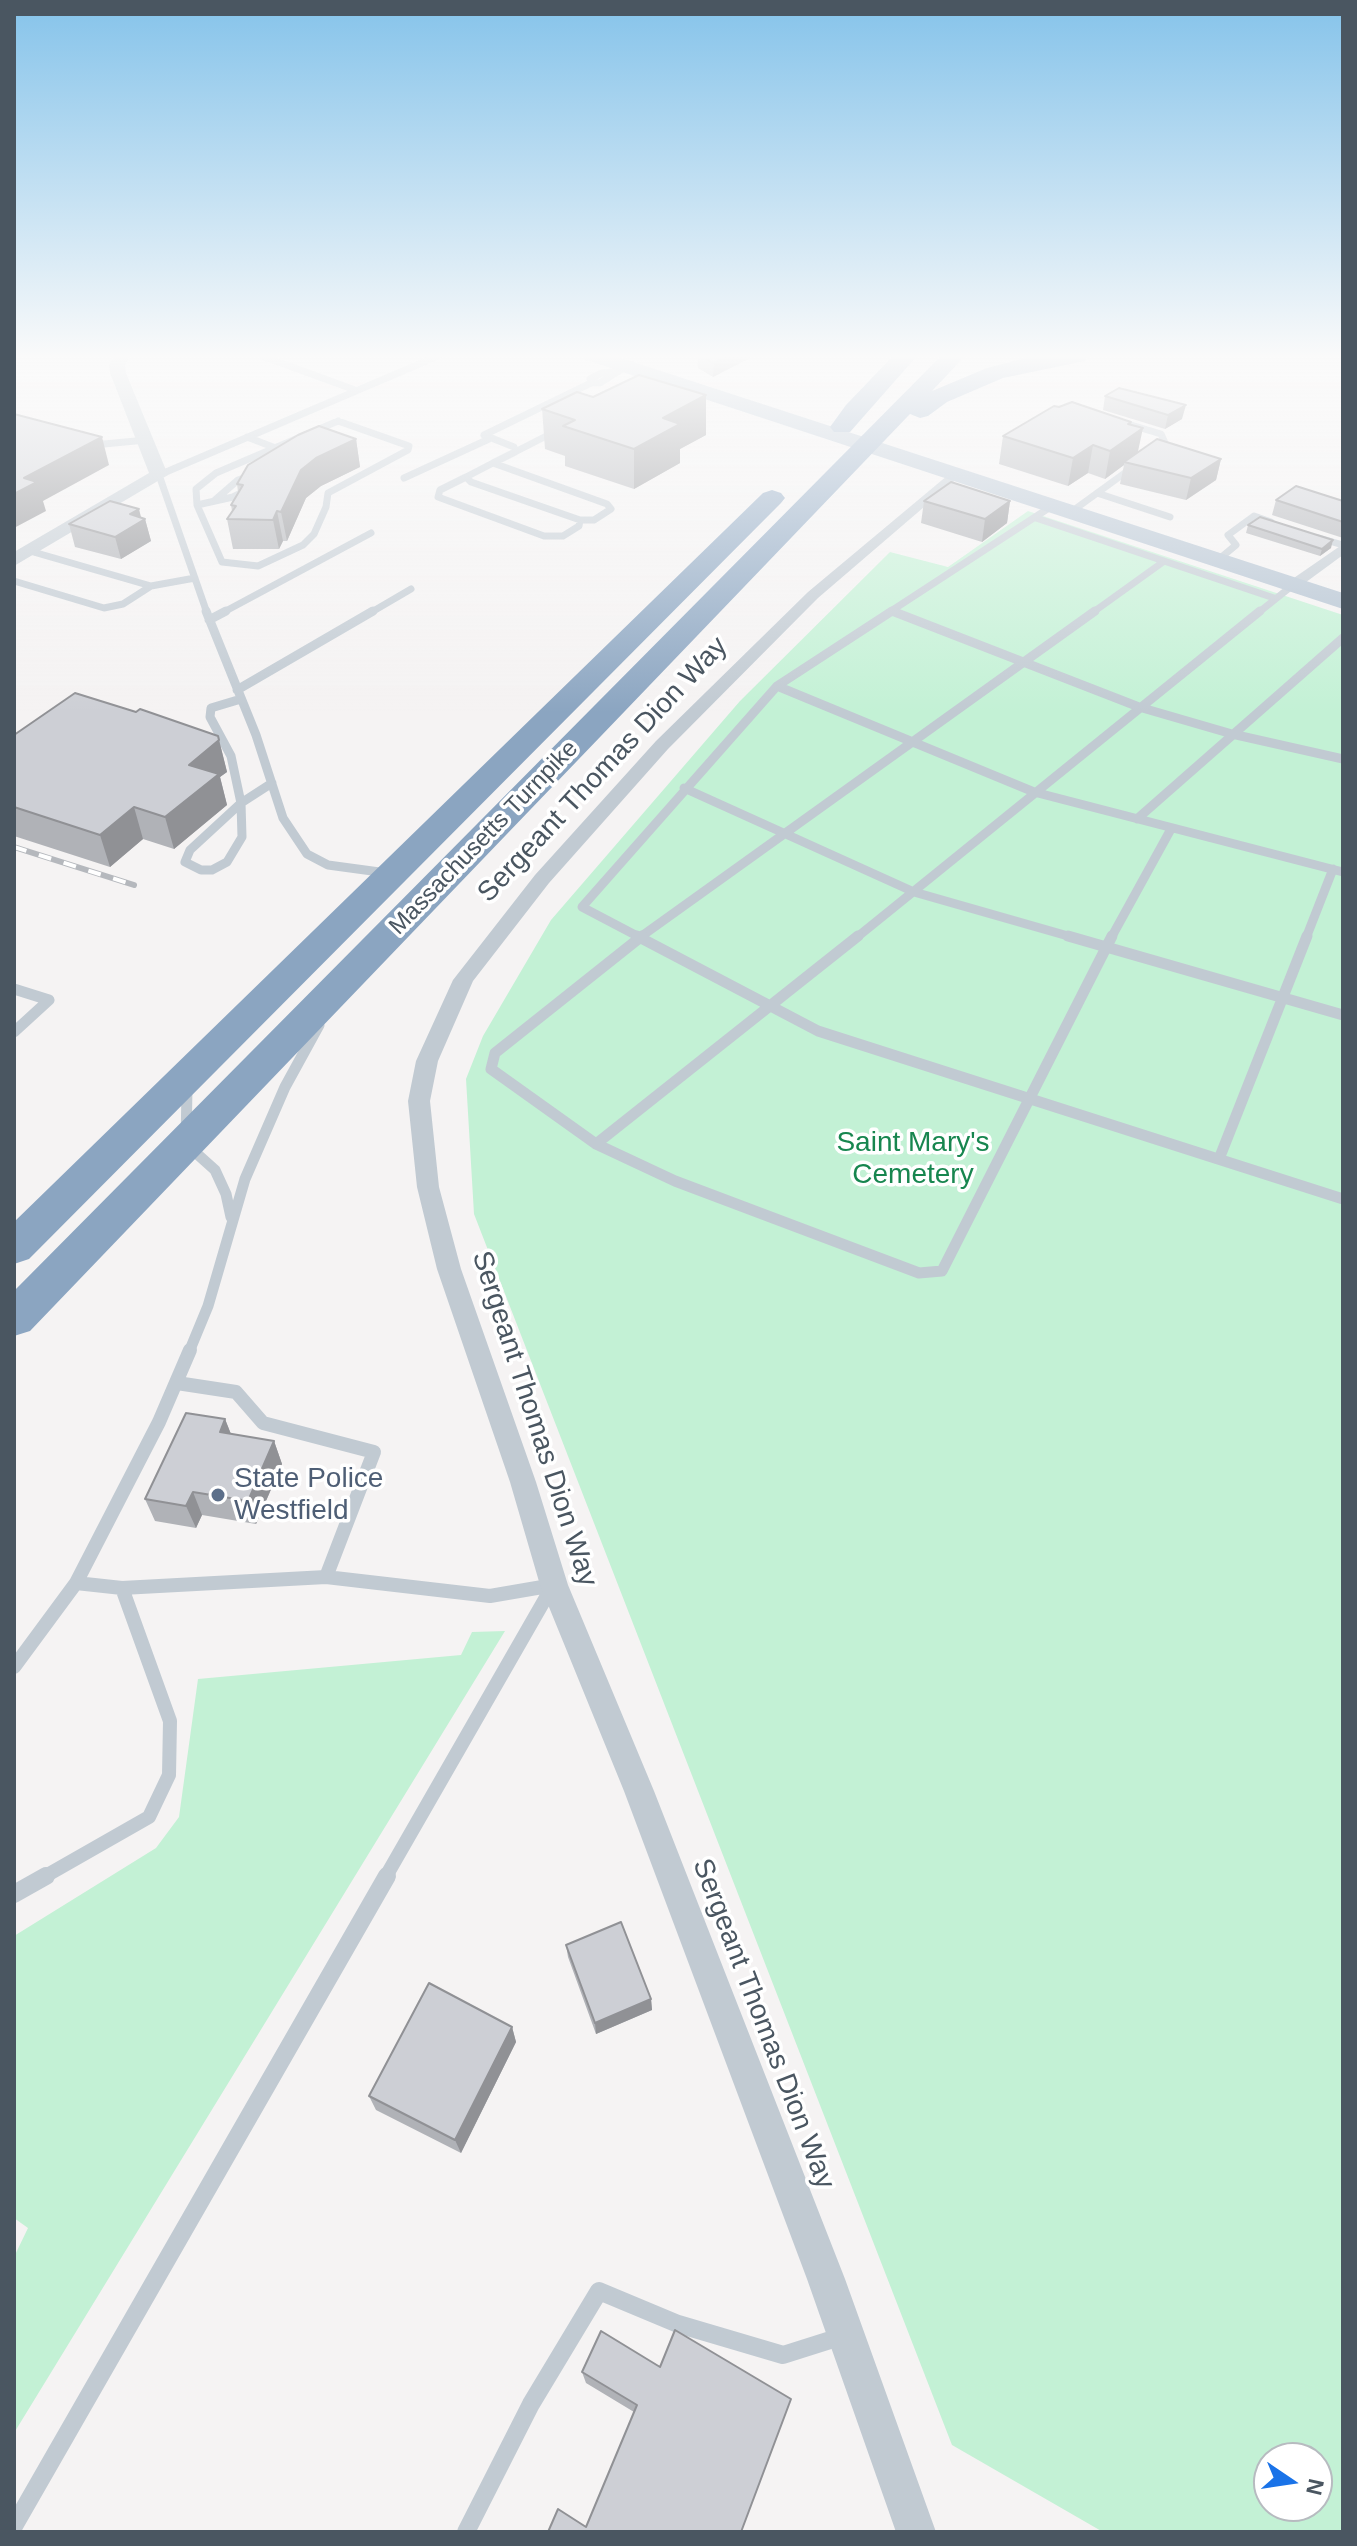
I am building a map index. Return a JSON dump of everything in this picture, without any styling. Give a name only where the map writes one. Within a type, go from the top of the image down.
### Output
[{"type":"highway","name":"Massachusetts Turnpike","points":[[14,1248],[794,475]]},
{"type":"highway","name":"Massachusetts Turnpike","points":[[14,1319],[838,475]]},
{"type":"highway","points":[[708,608],[788,541],[854,475]]},
{"type":"main road","points":[[956,475],[1053,512],[1218,560],[1284,592],[1343,601]]},
{"type":"street","points":[[22,556],[159,475]]},
{"type":"street","name":"Sergeant Thomas Dion Way","points":[[916,2532],[846,2335],[639,1791],[554,1585],[523,1482],[449,1269],[428,1187],[419,1101],[427,1061],[463,980],[487,946],[662,745],[813,595],[953,475]]},
{"type":"street","points":[[1284,592],[1343,547]]},
{"type":"lane","points":[[159,475],[283,818],[307,854],[328,865],[394,874]]},
{"type":"lane","points":[[217,475],[196,489],[197,505],[222,562],[258,566],[303,545],[314,534],[328,493],[359,475]]},
{"type":"lane","points":[[404,478],[411,475]]},
{"type":"lane","points":[[470,475],[440,490],[438,497],[544,536],[563,536],[579,526],[580,520]]},
{"type":"lane","points":[[466,477],[471,482],[580,520],[594,520],[611,509],[607,504],[526,475]]},
{"type":"lane","points":[[1122,475],[1097,493],[1053,512],[777,686],[582,907],[818,1031],[1343,1199]]},
{"type":"lane","points":[[197,505],[214,501],[240,494],[262,477],[244,476],[214,501]]},
{"type":"lane","points":[[1097,493],[1170,517]]},
{"type":"lane","points":[[1053,512],[1163,562],[1284,592]]},
{"type":"lane","points":[[1218,560],[1236,545],[1228,535],[1254,516],[1283,526]]},
{"type":"lane","points":[[209,620],[371,533]]},
{"type":"lane","points":[[1313,536],[1343,547]]},
{"type":"lane","points":[[22,556],[151,586]]},
{"type":"lane","points":[[1163,562],[1022,660],[638,939],[495,1053],[491,1069],[596,1144],[675,1181],[919,1273],[942,1271],[1106,947],[1171,829]]},
{"type":"lane","points":[[14,581],[104,608],[123,604],[151,586],[195,578]]},
{"type":"lane","points":[[272,783],[241,803],[190,850],[185,862],[201,870],[212,870],[227,862],[242,837],[241,803],[231,756],[210,717],[211,708],[239,695],[411,589]]},
{"type":"lane","points":[[596,1144],[914,892],[1284,592]]},
{"type":"lane","points":[[892,611],[1139,707],[1232,734],[1343,759]]},
{"type":"lane","points":[[1137,819],[1343,638]]},
{"type":"lane","points":[[777,686],[1034,792],[1338,870],[1219,1159]]},
{"type":"lane","points":[[684,788],[914,892],[1343,1015]]},
{"type":"lane","points":[[14,1667],[76,1583],[126,1490],[177,1383],[208,1306],[231,1220],[250,1166],[285,1087],[344,981]]},
{"type":"lane","points":[[14,989],[49,1000],[14,1032]]},
{"type":"lane","points":[[188,1077],[184,1114],[186,1144],[215,1170],[226,1194],[231,1220]]},
{"type":"lane","points":[[177,1383],[236,1392],[263,1423],[374,1452],[326,1577]]},
{"type":"lane","points":[[76,1583],[122,1588],[326,1577],[490,1596],[554,1585]]},
{"type":"lane","points":[[14,2526],[554,1585]]},
{"type":"lane","points":[[14,1894],[149,1817],[169,1775],[170,1721],[122,1588]]},
{"type":"lane","points":[[466,2532],[531,2404],[599,2291],[678,2324],[783,2355],[846,2335]]},
{"type":"green space","name":"Saint Mary's Cemetery","points":[[1028,511],[1343,615],[1343,2532],[1103,2532],[952,2445],[474,1214],[466,1079],[483,1036],[551,920],[740,701],[890,552],[948,567]]},
{"type":"green space","points":[[505,1631],[14,2433],[14,2257],[28,2228],[14,2218],[14,1936],[156,1848],[179,1817],[198,1679],[461,1655],[472,1632]]},
{"type":"building","points":[[14,475],[30,475],[24,478],[37,482],[14,494]]},
{"type":"building","points":[[242,475],[299,475],[281,512],[277,511],[273,520],[227,519],[236,506],[231,505],[243,485],[237,484]]},
{"type":"building","points":[[951,482],[1010,501],[985,519],[924,501]]},
{"type":"building","points":[[1296,486],[1343,501],[1343,522],[1276,500]]},
{"type":"building","points":[[110,501],[139,509],[130,514],[145,519],[115,537],[69,524]]},
{"type":"building","points":[[1260,517],[1333,540],[1322,549],[1248,525]]},
{"type":"building","points":[[75,693],[136,712],[140,709],[218,736],[219,740],[189,765],[219,774],[165,817],[134,807],[100,835],[14,807],[14,735]]},
{"type":"building","points":[[186,1413],[225,1419],[220,1432],[274,1441],[248,1501],[193,1492],[186,1506],[145,1499]]},
{"type":"building","points":[[621,1922],[651,1999],[595,2023],[566,1945]]},
{"type":"building","points":[[429,1983],[512,2027],[455,2140],[369,2096]]},
{"type":"building","points":[[675,2330],[791,2399],[741,2532],[548,2532],[558,2509],[586,2527],[637,2405],[582,2372],[601,2331],[660,2367]]},
{"type":"railway","points":[[14,847],[134,885]]},
{"type":"place","name":"State Police Westfield","points":[[218,1495]]}]
